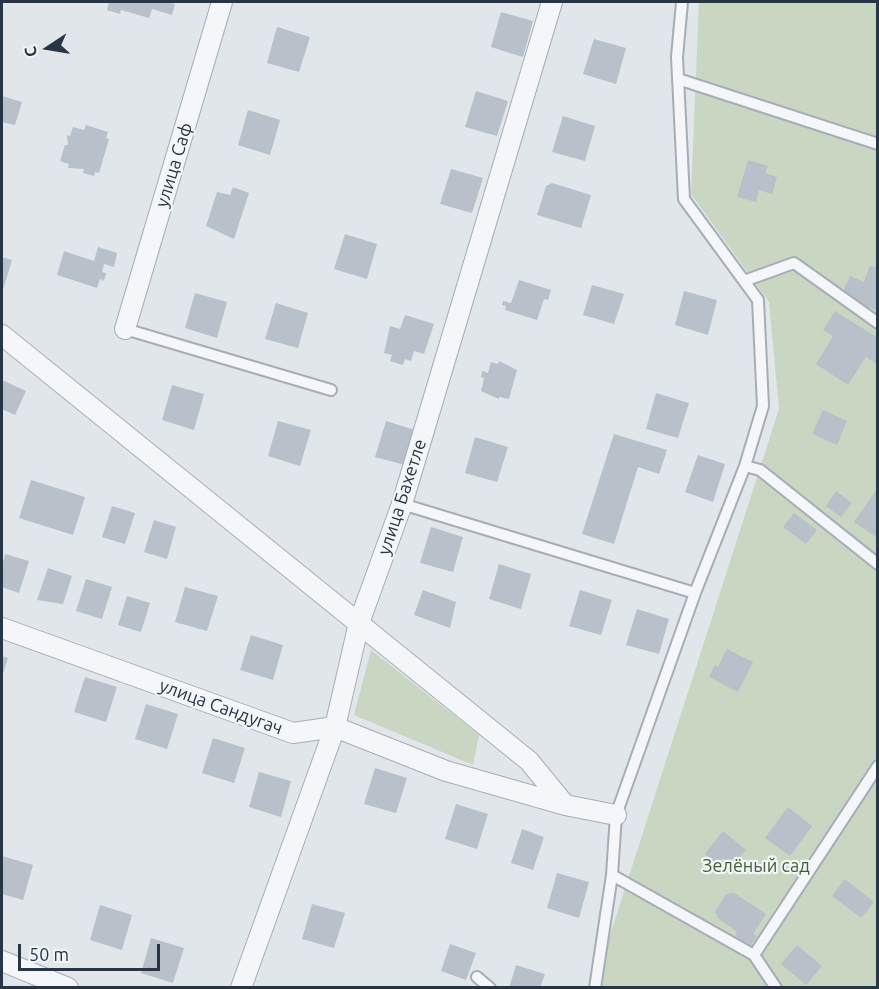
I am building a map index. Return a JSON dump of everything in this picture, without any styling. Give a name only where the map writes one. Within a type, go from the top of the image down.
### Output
[{"type":"street","name":"улица Саф","points":[[125,329],[222,2]]},
{"type":"street","name":"улица Бахетле","points":[[241,987],[335,727],[358,623],[402,504],[552,2]]},
{"type":"street","points":[[2,335],[529,761],[565,805]]},
{"type":"street","name":"улица Сандугач","points":[[2,628],[293,733],[335,727],[446,771],[565,805],[616,815]]},
{"type":"street","points":[[2,961],[68,987]]},
{"type":"lane","points":[[595,987],[612,875],[616,815],[695,593],[745,466],[763,406],[758,300],[684,199],[677,57],[682,2]]},
{"type":"lane","points":[[678,79],[878,144]]},
{"type":"lane","points":[[744,281],[794,263],[878,323]]},
{"type":"lane","points":[[125,329],[331,390]]},
{"type":"lane","points":[[745,466],[760,470],[878,564]]},
{"type":"lane","points":[[402,504],[695,593]]},
{"type":"lane","points":[[754,955],[878,766]]},
{"type":"lane","points":[[612,875],[754,955],[776,987]]},
{"type":"lane","points":[[477,977],[490,987]]},
{"type":"green space","name":"Зелёный сад","points":[[699,2],[877,2],[877,987],[593,988],[779,409],[769,302],[691,194]]},
{"type":"green space","points":[[371,650],[479,735],[473,765],[354,715]]},
{"type":"building","points":[[109,2],[175,4],[172,15],[152,9],[149,18],[121,10],[120,14],[107,10]]},
{"type":"building","points":[[501,12],[533,21],[523,57],[491,47]]},
{"type":"building","points":[[277,27],[310,37],[299,72],[267,63]]},
{"type":"building","points":[[594,39],[626,48],[616,84],[583,74]]},
{"type":"building","points":[[476,91],[508,101],[497,136],[465,127]]},
{"type":"building","points":[[2,96],[22,102],[15,125],[2,122]]},
{"type":"building","points":[[248,110],[280,120],[270,155],[238,145]]},
{"type":"building","points":[[563,116],[595,126],[585,161],[552,152]]},
{"type":"building","points":[[86,125],[108,132],[106,138],[109,139],[99,173],[95,172],[94,176],[83,173],[84,169],[68,168],[69,164],[60,161],[65,145],[68,145],[67,135],[70,136],[73,127],[84,130]]},
{"type":"building","points":[[748,160],[768,166],[765,173],[777,177],[772,194],[759,190],[756,202],[737,197]]},
{"type":"building","points":[[451,169],[483,178],[472,213],[440,204]]},
{"type":"building","points":[[552,183],[591,195],[581,228],[537,215],[546,186]]},
{"type":"building","points":[[233,187],[249,193],[234,239],[206,226],[217,192],[230,195]]},
{"type":"building","points":[[345,234],[377,244],[367,279],[334,269]]},
{"type":"building","points":[[98,247],[117,253],[114,267],[104,264],[102,272],[106,273],[104,281],[100,279],[97,288],[57,275],[64,251],[94,261]]},
{"type":"building","points":[[2,257],[12,260],[2,293]]},
{"type":"building","points":[[870,266],[878,268],[876,310],[841,296],[850,276],[864,282]]},
{"type":"building","points":[[519,280],[551,290],[548,300],[544,299],[537,320],[505,310],[506,306],[502,305],[503,301],[511,303]]},
{"type":"building","points":[[592,285],[624,294],[614,324],[583,315]]},
{"type":"building","points":[[684,291],[717,300],[708,335],[675,325]]},
{"type":"building","points":[[195,293],[227,302],[217,338],[185,328]]},
{"type":"building","points":[[276,303],[308,313],[298,348],[265,339]]},
{"type":"building","points":[[835,311],[878,338],[878,365],[866,357],[848,385],[816,364],[833,336],[823,330]]},
{"type":"building","points":[[405,315],[434,324],[424,354],[414,351],[411,361],[405,359],[403,365],[390,361],[392,355],[384,353],[390,326],[400,329]]},
{"type":"building","points":[[499,361],[517,370],[509,399],[499,397],[499,399],[481,391],[484,378],[481,377],[482,371],[488,373],[491,362],[498,364]]},
{"type":"building","points":[[2,380],[26,391],[15,415],[2,409]]},
{"type":"building","points":[[172,385],[204,394],[194,430],[162,420]]},
{"type":"building","points":[[656,393],[689,403],[678,438],[646,429]]},
{"type":"building","points":[[823,410],[847,421],[837,445],[812,434]]},
{"type":"building","points":[[278,421],[311,430],[300,466],[268,456]]},
{"type":"building","points":[[386,421],[418,431],[408,466],[375,457]]},
{"type":"building","points":[[614,434],[667,450],[659,474],[638,467],[614,544],[582,534]]},
{"type":"building","points":[[475,437],[508,447],[497,482],[465,473]]},
{"type":"building","points":[[698,455],[725,464],[713,502],[685,492]]},
{"type":"building","points":[[31,480],[85,497],[73,535],[19,518]]},
{"type":"building","points":[[876,490],[878,491],[876,537],[854,522]]},
{"type":"building","points":[[836,491],[852,503],[841,517],[826,506]]},
{"type":"building","points":[[112,506],[135,513],[125,544],[102,537]]},
{"type":"building","points":[[794,513],[817,530],[806,544],[783,527]]},
{"type":"building","points":[[154,520],[176,527],[167,559],[144,552]]},
{"type":"building","points":[[431,527],[463,537],[453,572],[420,563]]},
{"type":"building","points":[[5,554],[29,561],[19,593],[2,587],[2,566]]},
{"type":"building","points":[[499,564],[531,574],[521,609],[489,599]]},
{"type":"building","points":[[48,568],[72,576],[63,604],[37,600]]},
{"type":"building","points":[[86,579],[112,587],[102,619],[76,611]]},
{"type":"building","points":[[185,587],[218,596],[207,631],[175,622]]},
{"type":"building","points":[[423,590],[456,602],[450,628],[414,615]]},
{"type":"building","points":[[580,590],[612,600],[601,635],[569,626]]},
{"type":"building","points":[[127,596],[150,603],[141,632],[118,625]]},
{"type":"building","points":[[637,609],[669,619],[659,654],[626,645]]},
{"type":"building","points":[[251,635],[283,645],[273,680],[240,670]]},
{"type":"building","points":[[727,649],[753,662],[738,692],[709,677],[715,665],[718,667]]},
{"type":"building","points":[[2,656],[8,658],[2,677]]},
{"type":"building","points":[[85,677],[117,687],[106,722],[74,712]]},
{"type":"building","points":[[146,704],[178,714],[167,749],[135,739]]},
{"type":"building","points":[[213,738],[245,748],[234,783],[202,773]]},
{"type":"building","points":[[375,768],[407,778],[396,813],[364,804]]},
{"type":"building","points":[[259,772],[291,781],[281,817],[249,807]]},
{"type":"building","points":[[456,804],[488,814],[477,849],[445,839]]},
{"type":"building","points":[[788,807],[812,826],[790,856],[765,838]]},
{"type":"building","points":[[522,829],[544,837],[533,870],[511,863]]},
{"type":"building","points":[[723,831],[746,850],[733,866],[722,858],[717,864],[705,854]]},
{"type":"building","points":[[2,856],[33,865],[23,900],[2,894]]},
{"type":"building","points":[[557,873],[589,882],[579,918],[547,908]]},
{"type":"building","points":[[845,879],[874,902],[861,918],[832,896]]},
{"type":"building","points":[[734,893],[766,914],[753,934],[757,936],[750,946],[735,936],[737,932],[718,918],[715,912],[726,894]]},
{"type":"building","points":[[312,904],[345,913],[334,948],[302,939]]},
{"type":"building","points":[[100,905],[132,915],[122,950],[90,940]]},
{"type":"building","points":[[151,938],[184,948],[173,983],[141,973]]},
{"type":"building","points":[[450,944],[476,953],[466,980],[441,971]]},
{"type":"building","points":[[797,945],[822,966],[806,985],[781,964]]},
{"type":"building","points":[[516,965],[545,974],[540,988],[509,988]]}]
